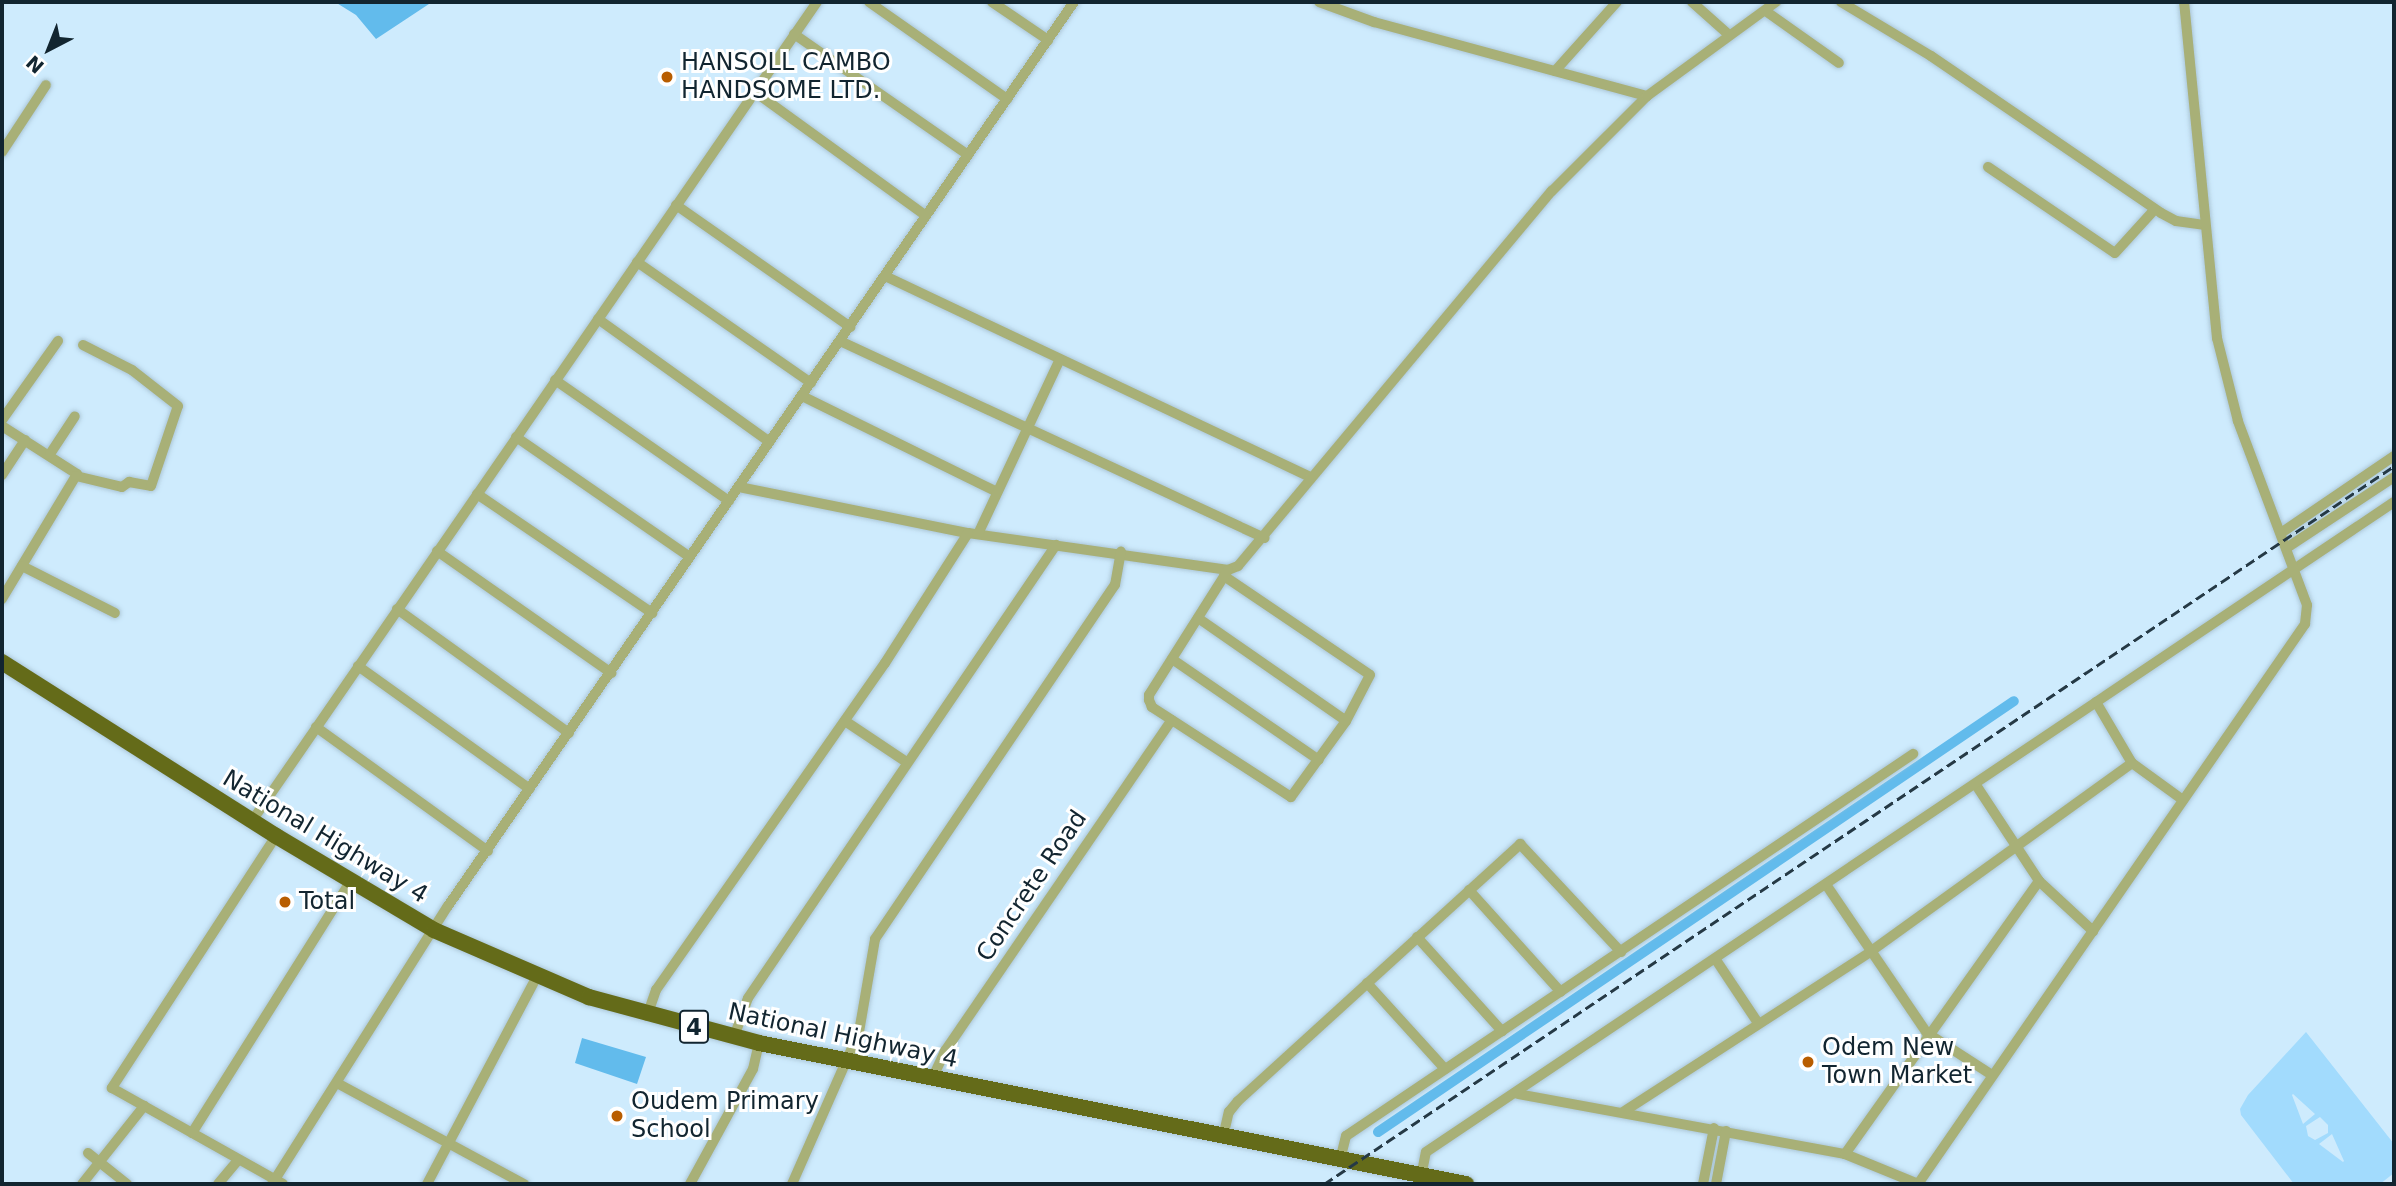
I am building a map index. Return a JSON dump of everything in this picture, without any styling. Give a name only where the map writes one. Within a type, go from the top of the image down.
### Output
[{"type":"highway","name":"National Highway 4","points":[[2,662],[350,881],[434,930],[536,978],[647,1016],[759,1043],[1466,1184]]},
{"type":"street","points":[[252,821],[817,2]]},
{"type":"street","points":[[869,2],[1007,99]]},
{"type":"street","points":[[992,2],[1048,40]]},
{"type":"street","points":[[276,836],[113,1084],[114,1090],[277,1183],[434,930],[1074,2]]},
{"type":"street","points":[[1319,2],[1374,22],[1647,96]]},
{"type":"street","points":[[1555,71],[1616,2]]},
{"type":"street","points":[[1692,2],[1729,35]]},
{"type":"street","points":[[739,487],[973,534],[1121,552],[1226,573],[1368,671],[1368,683],[1346,721],[1293,794],[1287,796],[1172,720],[1149,700],[1172,659],[1226,573],[1247,560],[1310,478],[1552,191],[1647,96],[1729,35],[1767,12],[1776,2]]},
{"type":"street","points":[[1841,2],[1931,56],[2155,209],[2176,221],[2204,225]]},
{"type":"street","points":[[1518,1094],[1726,1130],[1845,1154],[1918,1184],[2305,624],[2307,605],[2288,547],[2235,409],[2214,319],[2184,2]]},
{"type":"street","points":[[1767,12],[1839,63]]},
{"type":"street","points":[[794,34],[968,155]]},
{"type":"street","points":[[2,152],[46,85]]},
{"type":"street","points":[[755,92],[926,216]]},
{"type":"street","points":[[1988,167],[2115,253],[2155,209]]},
{"type":"street","points":[[676,205],[850,327]]},
{"type":"street","points":[[637,262],[811,383]]},
{"type":"street","points":[[885,276],[1310,478]]},
{"type":"street","points":[[598,318],[770,442]]},
{"type":"street","points":[[2,420],[58,341]]},
{"type":"street","points":[[840,341],[1026,430],[1264,538]]},
{"type":"street","points":[[76,476],[122,487],[129,482],[151,486],[178,406],[132,369],[83,345]]},
{"type":"street","points":[[647,1016],[656,990],[973,534],[997,492],[1059,361]]},
{"type":"street","points":[[555,380],[729,501]]},
{"type":"street","points":[[802,396],[997,492]]},
{"type":"street","points":[[50,454],[75,416]]},
{"type":"street","points":[[2,426],[76,471],[76,476],[2,599]]},
{"type":"street","points":[[516,437],[690,557]]},
{"type":"street","points":[[2,475],[25,440]]},
{"type":"street","points":[[2281,533],[2394,456]]},
{"type":"street","points":[[2288,547],[2394,477]]},
{"type":"street","points":[[477,494],[652,613]]},
{"type":"street","points":[[1421,1177],[1426,1152],[1518,1094],[2394,502]]},
{"type":"street","points":[[734,1037],[748,998],[905,761],[1056,545]]},
{"type":"street","points":[[437,551],[611,673]]},
{"type":"street","points":[[792,1184],[859,1032],[875,940],[1115,585],[1121,552]]},
{"type":"street","points":[[22,566],[115,613]]},
{"type":"street","points":[[397,609],[569,733]]},
{"type":"street","points":[[1198,618],[1346,721]]},
{"type":"street","points":[[1172,659],[1319,760]]},
{"type":"street","points":[[358,666],[530,789]]},
{"type":"street","points":[[2096,702],[2132,763],[2183,800]]},
{"type":"street","name":"Concrete Road","points":[[932,1079],[945,1051],[1172,720]]},
{"type":"street","points":[[845,721],[905,761]]},
{"type":"street","points":[[316,727],[488,851]]},
{"type":"street","points":[[1340,1160],[1346,1136],[1913,754]]},
{"type":"street","points":[[1623,1112],[1870,952],[2017,843],[2132,763]]},
{"type":"street","points":[[1976,785],[2017,843],[2039,881],[2092,931]]},
{"type":"street","points":[[1223,1137],[1229,1112],[1238,1101],[1520,844],[1621,952]]},
{"type":"street","points":[[192,1133],[350,881]]},
{"type":"street","points":[[1845,1154],[1927,1033],[2039,881]]},
{"type":"street","points":[[1827,886],[1927,1033],[1993,1075]]},
{"type":"street","points":[[1469,890],[1560,992]]},
{"type":"street","points":[[1417,937],[1502,1031]]},
{"type":"street","points":[[1716,960],[1758,1023]]},
{"type":"street","points":[[427,1184],[450,1146],[536,978]]},
{"type":"street","points":[[1367,983],[1446,1069]]},
{"type":"street","points":[[691,1184],[753,1069],[759,1043]]},
{"type":"street","points":[[337,1083],[524,1184]]},
{"type":"street","points":[[82,1184],[144,1106]]},
{"type":"street","points":[[1703,1184],[1714,1128]]},
{"type":"street","points":[[1716,1184],[1726,1130]]},
{"type":"street","points":[[88,1153],[127,1184]]},
{"type":"street","points":[[218,1184],[238,1160]]},
{"type":"street","points":[[496,1184],[502,1173]]},
{"type":"shaded area","points":[[335,2],[432,2],[376,39],[356,15]]},
{"type":"shaded area","points":[[2306,1032],[2394,1144],[2394,1173],[2380,1184],[2294,1184],[2241,1115],[2240,1109],[2248,1095]],"holes":[[[2292,1095],[2315,1114],[2303,1124]],[[2320,1117],[2328,1125],[2328,1133],[2315,1140],[2308,1136],[2306,1126]],[[2332,1134],[2344,1161],[2343,1162],[2319,1144]]]},
{"type":"shaded area","points":[[582,1038],[646,1057],[637,1084],[575,1063]]},
{"type":"waterway","points":[[1378,1132],[2014,701]]},
{"type":"railway","points":[[1324,1184],[2394,466]]},
{"type":"place","name":"HANSOLL CAMBO HANDSOME LTD.","points":[[667,77]]},
{"type":"place","name":"Total","points":[[285,902]]},
{"type":"place","name":"Odem New Town Market","points":[[1808,1062]]},
{"type":"place","name":"Oudem Primary School","points":[[617,1116]]}]
